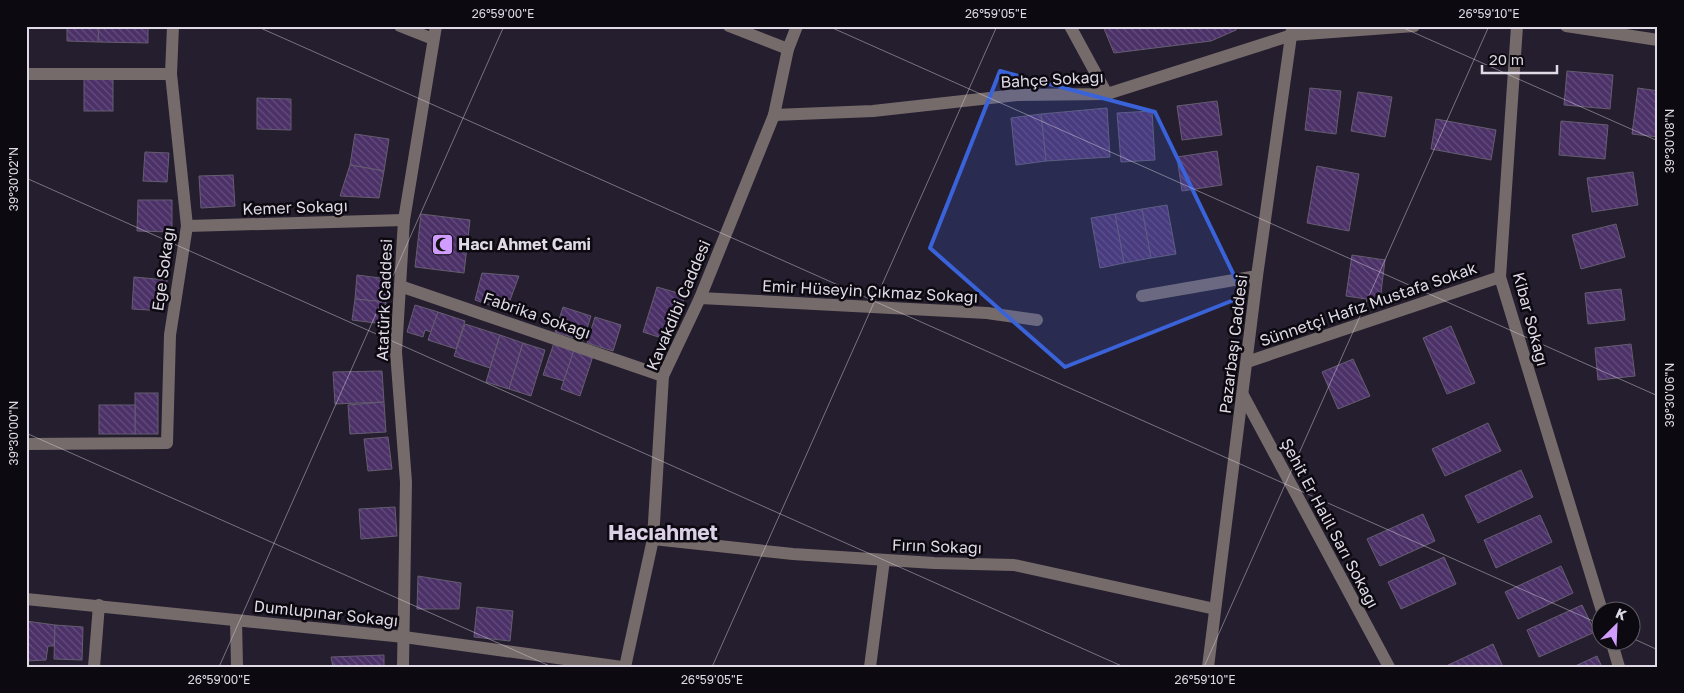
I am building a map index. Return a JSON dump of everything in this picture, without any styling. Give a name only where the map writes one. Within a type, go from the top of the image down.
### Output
[{"type":"street","name":"Ege Sokağı","points":[[26,444],[167,444],[170,335],[187,226],[171,74],[173,26]]},
{"type":"street","points":[[400,26],[433,40]]},
{"type":"street","name":"Atatürk Caddesi","points":[[403,667],[406,482],[396,352],[404,220],[436,26]]},
{"type":"street","points":[[729,26],[788,49]]},
{"type":"street","name":"Kavakdibi Caddesi","points":[[624,667],[653,539],[663,376],[700,298],[774,115],[788,49],[798,26]]},
{"type":"street","points":[[1070,26],[1107,94]]},
{"type":"street","name":"Bahçe Sokağı","points":[[774,115],[873,111],[1017,95],[1107,94],[1292,30],[1414,26]]},
{"type":"street","name":"Kibar Sokağı","points":[[1517,26],[1500,277],[1599,600]]},
{"type":"street","points":[[1566,26],[1658,40]]},
{"type":"street","name":"Pazarbaşı Caddesi","points":[[1208,667],[1257,276],[1292,30]]},
{"type":"street","points":[[26,74],[171,74]]},
{"type":"street","name":"Kemer Sokağı","points":[[187,226],[404,220]]},
{"type":"street","points":[[1142,296],[1257,276]]},
{"type":"street","name":"Sünnetçi Hafız Mustafa Sokak","points":[[1247,362],[1500,277]]},
{"type":"street","name":"Fabrika Sokağı","points":[[400,286],[663,376]]},
{"type":"street","name":"Emir Hüseyin Çıkmaz Sokağı","points":[[700,298],[987,313],[1037,320]]},
{"type":"street","name":"Şehit Er Halil Sarı Sokağı","points":[[1243,395],[1389,667]]},
{"type":"street","name":"Fırın Sokağı","points":[[653,539],[793,554],[934,563],[1014,565],[1215,609]]},
{"type":"street","points":[[870,667],[884,560]]},
{"type":"street","name":"Dumlupınar Sokağı","points":[[26,599],[404,637],[624,667]]},
{"type":"street","points":[[94,667],[99,606]]},
{"type":"street","points":[[236,620],[237,667]]},
{"type":"street","points":[[1613,650],[1619,667]]},
{"type":"highlighted area","points":[[1000,71],[1155,112],[1244,296],[1065,367],[930,248]]},
{"type":"building","points":[[67,26],[99,26],[98,42],[67,41]]},
{"type":"building","points":[[99,26],[148,26],[148,43],[98,42]]},
{"type":"building","points":[[1103,26],[1237,26],[1236,30],[1211,41],[1114,53]]},
{"type":"building","points":[[1567,71],[1613,75],[1610,109],[1564,105]]},
{"type":"building","points":[[84,78],[113,78],[113,111],[84,111]]},
{"type":"building","points":[[1310,88],[1341,91],[1336,134],[1305,130]]},
{"type":"building","points":[[1638,88],[1658,91],[1658,137],[1632,134]]},
{"type":"building","points":[[1358,92],[1392,97],[1385,137],[1351,131]]},
{"type":"building","points":[[257,98],[291,99],[291,130],[257,129]]},
{"type":"building","points":[[1217,101],[1222,135],[1182,140],[1177,106]]},
{"type":"building","points":[[1107,108],[1110,157],[1046,161],[1041,114]]},
{"type":"building","points":[[1152,111],[1155,160],[1121,162],[1117,113]]},
{"type":"building","points":[[1041,114],[1046,161],[1016,165],[1011,118]]},
{"type":"building","points":[[1436,119],[1496,130],[1491,160],[1431,149]]},
{"type":"building","points":[[1561,121],[1608,125],[1605,159],[1559,155]]},
{"type":"building","points":[[355,134],[389,139],[384,171],[350,165]]},
{"type":"building","points":[[1217,151],[1222,185],[1182,191],[1177,157]]},
{"type":"building","points":[[145,152],[169,153],[167,182],[143,181]]},
{"type":"building","points":[[350,165],[384,171],[379,198],[340,196]]},
{"type":"building","points":[[1317,166],[1359,174],[1349,231],[1307,223]]},
{"type":"building","points":[[1633,172],[1638,205],[1592,212],[1587,178]]},
{"type":"building","points":[[233,175],[235,206],[201,208],[199,176]]},
{"type":"building","points":[[138,200],[172,200],[172,232],[137,231]]},
{"type":"building","points":[[1167,205],[1176,254],[1151,258],[1142,209]]},
{"type":"building","points":[[1142,209],[1151,258],[1124,263],[1115,214]]},
{"type":"building","name":"Hacı Ahmet Cami","points":[[421,214],[470,220],[464,273],[415,267]]},
{"type":"building","points":[[1115,214],[1124,263],[1100,268],[1091,218]]},
{"type":"building","points":[[1616,224],[1625,257],[1581,269],[1572,235]]},
{"type":"building","points":[[1352,255],[1385,260],[1380,301],[1346,296]]},
{"type":"building","points":[[482,273],[519,276],[506,311],[475,300]]},
{"type":"building","points":[[357,275],[388,279],[386,302],[355,299]]},
{"type":"building","points":[[134,277],[167,280],[165,311],[132,309]]},
{"type":"building","points":[[657,287],[685,295],[671,341],[643,332]]},
{"type":"building","points":[[1621,289],[1625,320],[1588,324],[1585,293]]},
{"type":"building","points":[[355,299],[386,302],[383,324],[352,320]]},
{"type":"building","points":[[415,305],[438,312],[431,332],[425,330],[423,337],[407,332]]},
{"type":"building","points":[[563,307],[591,316],[583,341],[555,332]]},
{"type":"building","points":[[438,312],[465,321],[456,349],[428,340]]},
{"type":"building","points":[[595,317],[621,325],[613,351],[587,343]]},
{"type":"building","points":[[465,324],[500,335],[490,368],[454,356]]},
{"type":"building","points":[[1451,326],[1475,383],[1447,394],[1423,338]]},
{"type":"building","points":[[500,335],[523,343],[509,389],[486,382]]},
{"type":"building","points":[[523,343],[545,350],[531,396],[509,389]]},
{"type":"building","points":[[554,343],[574,350],[564,381],[543,375]]},
{"type":"building","points":[[1631,344],[1635,376],[1598,380],[1595,348]]},
{"type":"building","points":[[574,350],[593,356],[580,396],[561,389]]},
{"type":"building","points":[[1353,359],[1370,396],[1338,409],[1322,372]]},
{"type":"building","points":[[382,371],[384,402],[335,404],[333,372]]},
{"type":"building","points":[[135,393],[158,393],[158,434],[135,434]]},
{"type":"building","points":[[384,402],[386,432],[350,434],[348,405]]},
{"type":"building","points":[[99,405],[135,405],[135,434],[99,434]]},
{"type":"building","points":[[1488,423],[1501,451],[1445,476],[1432,449]]},
{"type":"building","points":[[388,437],[392,469],[368,471],[364,439]]},
{"type":"building","points":[[1521,470],[1533,497],[1478,523],[1465,496]]},
{"type":"building","points":[[395,507],[397,536],[361,539],[359,509]]},
{"type":"building","points":[[1423,514],[1435,541],[1380,566],[1367,539]]},
{"type":"building","points":[[1540,515],[1552,542],[1496,568],[1484,540]]},
{"type":"building","points":[[1444,557],[1456,584],[1401,609],[1388,582]]},
{"type":"building","points":[[1561,566],[1573,593],[1518,619],[1505,592]]},
{"type":"building","points":[[418,576],[461,583],[459,609],[417,609]]},
{"type":"building","points":[[1582,605],[1592,626],[1592,633],[1539,657],[1527,630]]},
{"type":"building","points":[[477,607],[513,611],[510,641],[474,637]]},
{"type":"building","points":[[26,621],[55,625],[54,646],[48,646],[46,660],[26,661]]},
{"type":"building","points":[[55,625],[83,627],[82,660],[54,659]]},
{"type":"building","points":[[1493,644],[1503,667],[1444,667]]},
{"type":"building","points":[[384,655],[384,667],[333,667],[331,657]]},
{"type":"building","points":[[1597,656],[1602,667],[1573,667]]},
{"type":"place","name":"Hacı Ahmet Cami","points":[[442,244]]},
{"type":"district","name":"Hacıahmet","points":[[663,533]]}]
